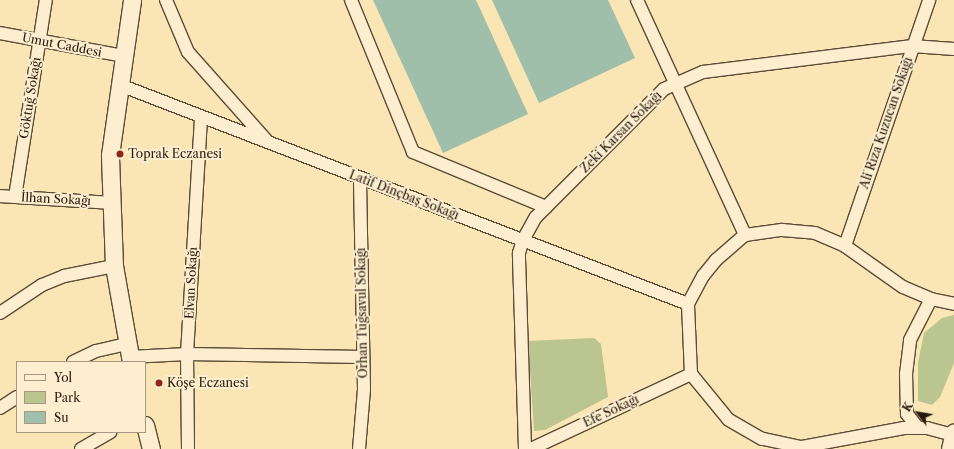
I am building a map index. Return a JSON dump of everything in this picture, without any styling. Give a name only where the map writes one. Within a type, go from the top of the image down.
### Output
[{"type":"main road","points":[[129,354],[114,266],[110,155],[132,0]]},
{"type":"main road","points":[[146,428],[151,449]]},
{"type":"street","name":"Göktuğ Sokağı","points":[[15,197],[46,0]]},
{"type":"street","points":[[166,0],[188,52],[268,142]]},
{"type":"street","points":[[351,0],[413,152],[546,207]]},
{"type":"street","points":[[637,0],[745,235]]},
{"type":"street","name":"Ali Rıza Kuzucan Sokağı","points":[[844,246],[929,0]]},
{"type":"street","name":"Umut Caddesi","points":[[0,33],[124,56]]},
{"type":"street","name":"Zeki Karsan Sokağı","points":[[525,449],[519,253],[523,240],[536,217],[664,89],[703,72],[912,46],[954,49]]},
{"type":"street","name":"Latif Dinçbaş Sokağı","points":[[120,86],[688,304]]},
{"type":"street","name":"Elvan Sokağı","points":[[188,449],[187,354],[201,117]]},
{"type":"street","name":"Orhan Tuğsavul Sokağı","points":[[359,449],[364,389],[360,178]]},
{"type":"street","name":"İlhan Sokağı","points":[[0,196],[111,203]]},
{"type":"street","points":[[951,300],[931,299],[903,287],[844,246],[815,233],[782,230],[745,235],[716,260],[703,276],[688,304],[691,374],[728,419],[760,444],[801,447],[904,428],[927,428],[952,439]]},
{"type":"street","points":[[0,313],[42,286],[64,276],[114,266]]},
{"type":"street","points":[[918,428],[907,414],[907,367],[910,340],[931,299]]},
{"type":"street","points":[[74,361],[96,351],[129,354],[363,357]]},
{"type":"street","name":"Efe Sokağı","points":[[531,449],[691,374]]},
{"type":"street","points":[[0,408],[16,398]]},
{"type":"street","points":[[81,449],[109,433]]},
{"type":"green space","points":[[954,315],[954,363],[940,397],[932,405],[918,401],[918,363],[924,333],[942,318]]},
{"type":"green space","points":[[594,338],[601,344],[608,397],[545,430],[534,431],[528,341]]},
{"type":"water","points":[[373,0],[476,0],[528,114],[443,153]]},
{"type":"water","points":[[492,0],[608,0],[635,58],[539,103]]},
{"type":"place","name":"Toprak Eczanesi","points":[[120,154]]},
{"type":"place","name":"Köşe Eczanesi","points":[[159,383]]}]
